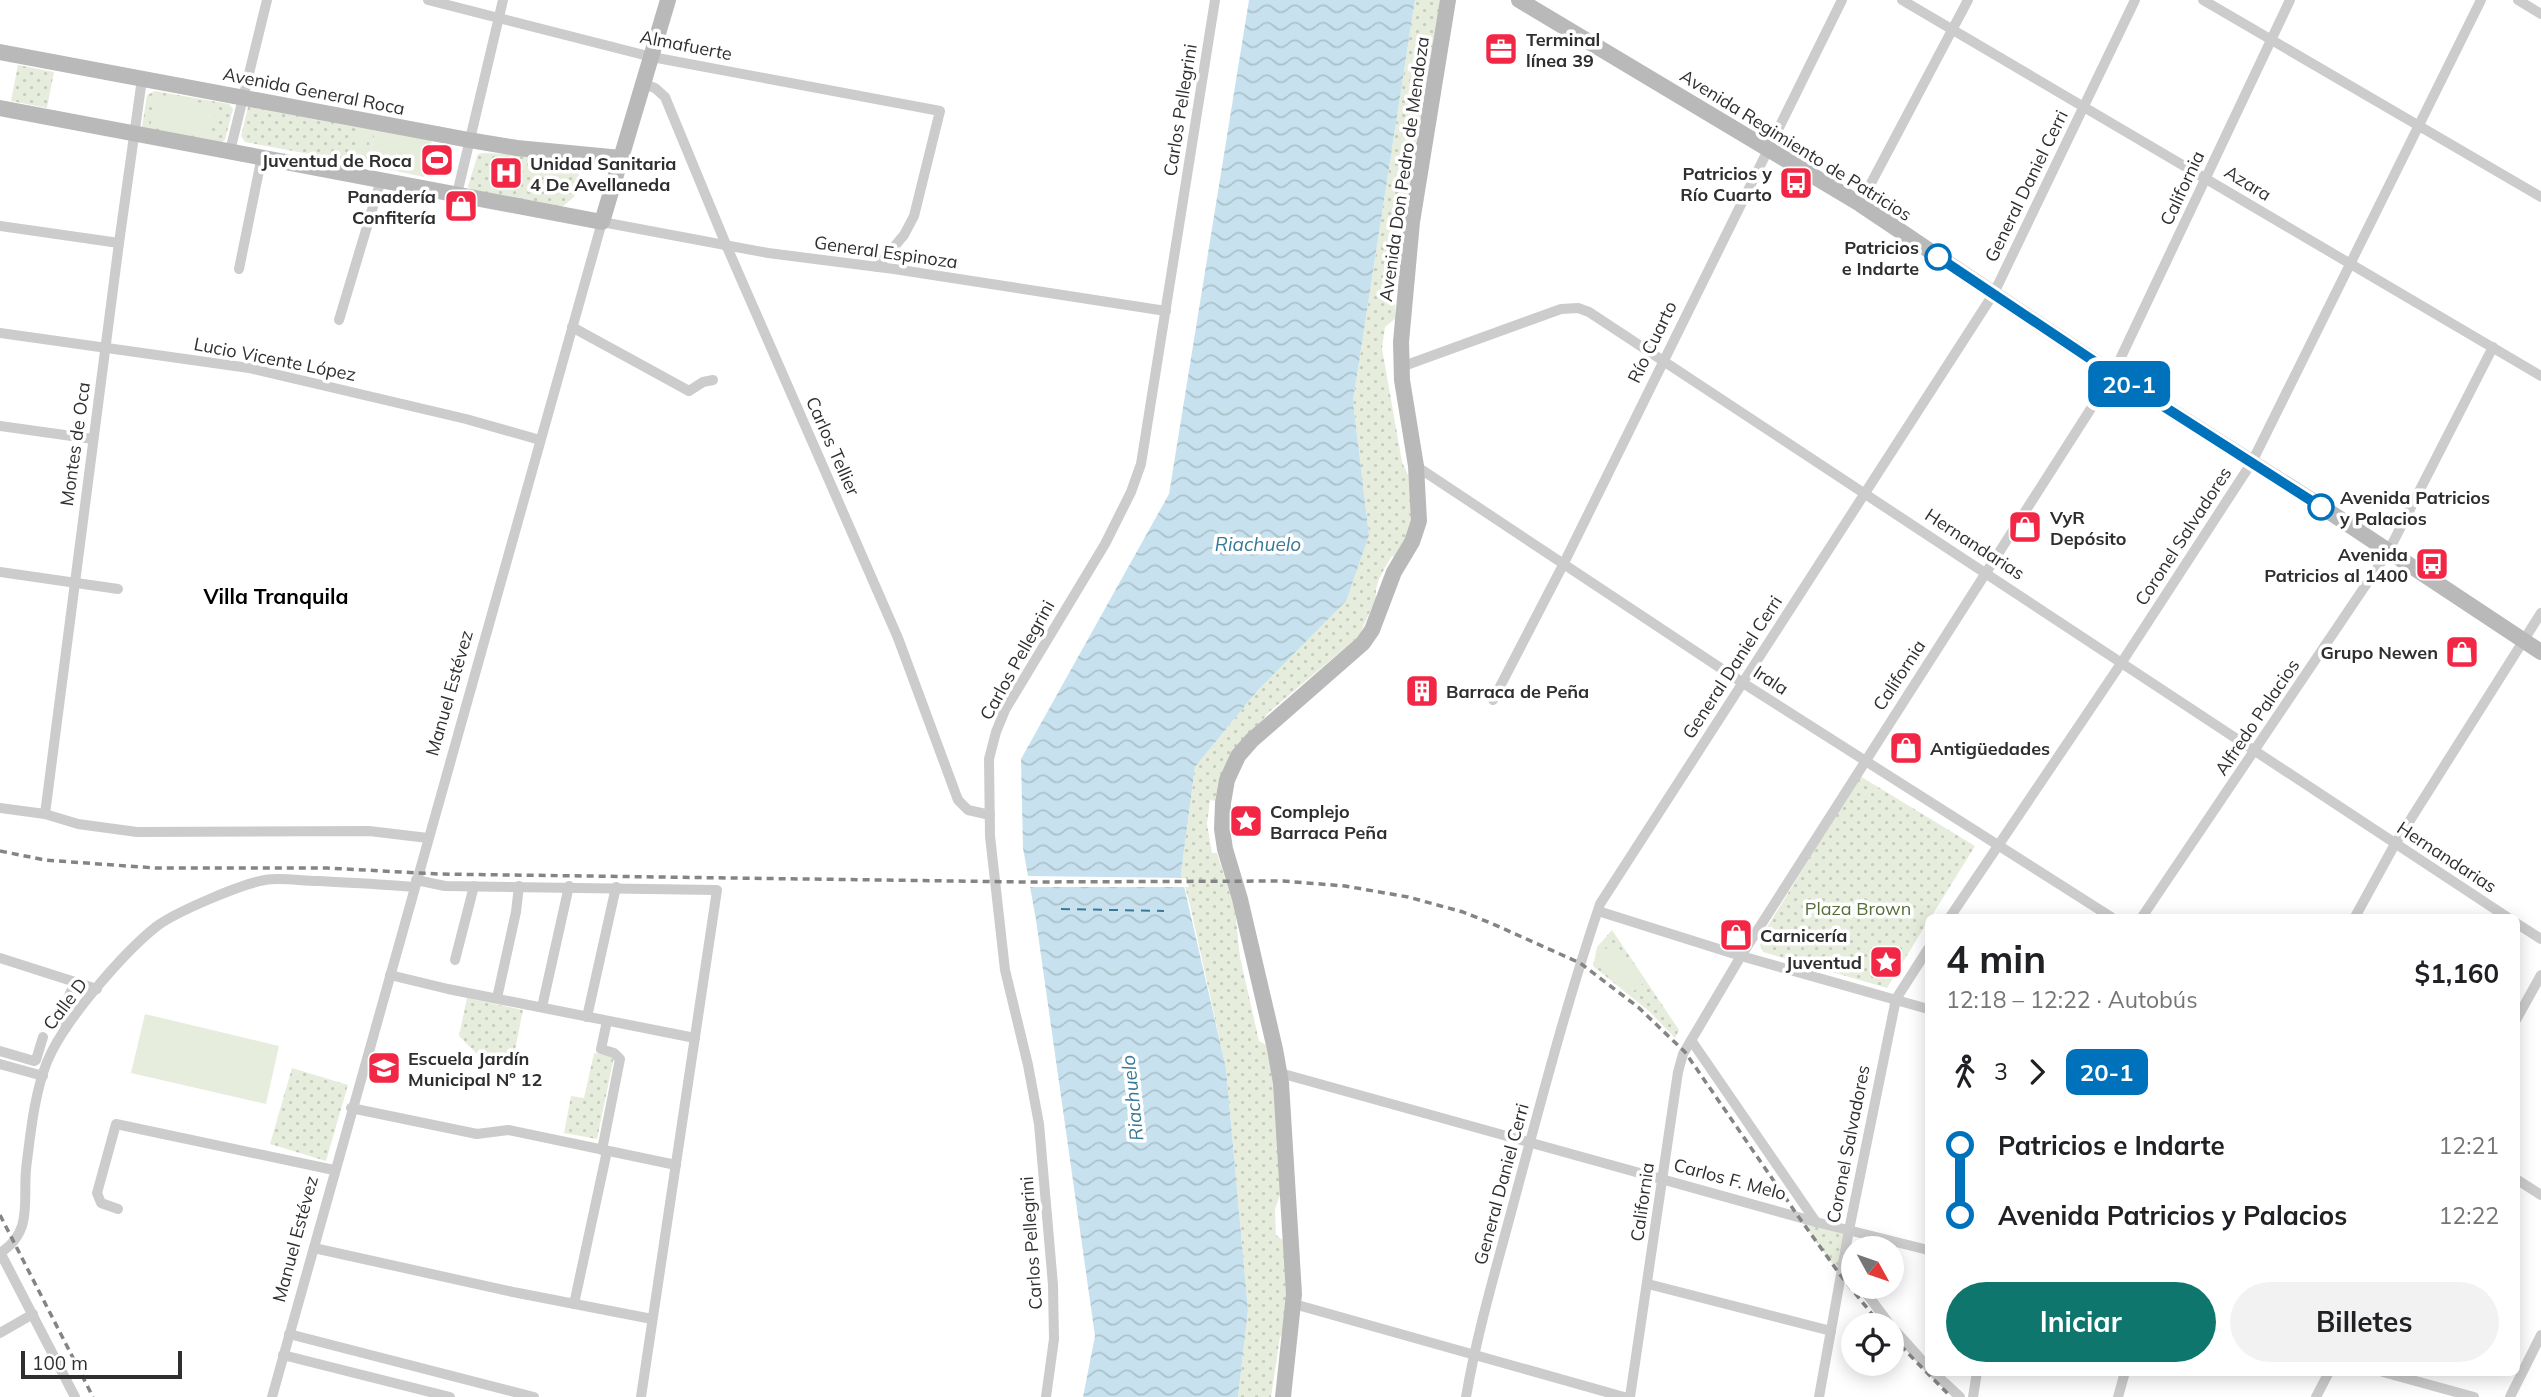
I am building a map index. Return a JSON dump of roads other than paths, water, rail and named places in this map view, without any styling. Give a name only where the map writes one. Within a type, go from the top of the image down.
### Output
[{"type":"main road","name":"Manuel Estévez","points":[[602,222],[668,0]]},
{"type":"main road","name":"Avenida Don Pedro de Mendoza","points":[[1283,1397],[1294,1304],[1280,1073],[1240,899],[1225,849],[1222,821],[1225,791],[1238,756],[1252,740],[1353,654],[1372,630],[1394,572],[1417,531],[1419,514],[1416,466],[1401,367],[1402,324],[1412,222],[1448,0]]},
{"type":"main road","name":"Avenida Regimiento de Patricios","points":[[1519,0],[1860,204],[2113,374],[2541,652]]},
{"type":"main road","name":"Avenida General Roca","points":[[0,52],[469,140],[517,148],[621,158]]},
{"type":"main road","points":[[0,108],[602,222]]},
{"type":"street","points":[[230,151],[267,0]]},
{"type":"street","name":"Almafuerte","points":[[428,0],[652,57],[940,111],[914,216],[904,235],[877,267]]},
{"type":"street","points":[[457,194],[503,0]]},
{"type":"street","name":"Carlos Pellegrini","points":[[1046,1397],[1054,1339],[1053,1285],[1039,1124],[1005,970],[996,908],[989,759],[1005,710],[1105,544],[1137,478],[1144,449],[1215,0]]},
{"type":"street","name":"Río Cuarto","points":[[1493,700],[1563,565],[1842,0]]},
{"type":"street","name":"Azara","points":[[1902,0],[2541,376]]},
{"type":"street","points":[[1860,204],[1968,0]]},
{"type":"street","name":"General Daniel Cerri","points":[[1466,1397],[1473,1356],[1530,1142],[1579,967],[1598,912],[1611,886],[1994,293],[2135,0]]},
{"type":"street","points":[[2203,0],[2541,197]]},
{"type":"street","name":"California","points":[[1630,1397],[1678,1072],[1691,1040],[1741,956],[2113,374],[2290,0]]},
{"type":"street","name":"Coronel Salvadores","points":[[1952,914],[2122,662],[2252,462],[2481,0]]},
{"type":"street","points":[[2518,0],[2541,14]]},
{"type":"street","name":"Montes de Oca","points":[[45,814],[118,243],[142,79]]},
{"type":"street","name":"Carlos Tellier","points":[[644,84],[655,88],[665,97],[727,247],[898,638],[958,800],[968,810],[990,815]]},
{"type":"street","points":[[239,269],[262,156]]},
{"type":"street","points":[[339,320],[381,180]]},
{"type":"street","name":"General Espinoza","points":[[602,222],[727,247],[1166,311]]},
{"type":"street","name":"Manuel Estévez","points":[[272,1397],[602,222]]},
{"type":"street","points":[[0,226],[118,243]]},
{"type":"street","name":"Hernandarias","points":[[1401,367],[1549,312],[1573,307],[1596,315],[2502,914]]},
{"type":"street","points":[[572,327],[689,391],[703,382],[713,380]]},
{"type":"street","name":"Lucio Vicente López","points":[[0,333],[249,368],[466,419],[540,440]]},
{"type":"street","name":"Alfredo Palacios","points":[[2144,914],[2388,552],[2493,348]]},
{"type":"street","points":[[0,426],[93,439]]},
{"type":"street","name":"Irala","points":[[1416,466],[1743,683],[2106,914]]},
{"type":"street","points":[[0,572],[118,589]]},
{"type":"street","points":[[2357,914],[2395,845],[2541,613]]},
{"type":"street","points":[[0,808],[45,814],[78,824],[137,832],[369,831],[428,838]]},
{"type":"street","name":"Calle D","points":[[0,1253],[17,1240],[24,1217],[27,1161],[43,1076],[50,1055],[66,1028],[119,963],[160,924],[239,886],[268,879],[717,890],[695,1038]]},
{"type":"street","points":[[455,960],[474,886]]},
{"type":"street","points":[[496,998],[516,912],[519,886]]},
{"type":"street","points":[[542,1007],[569,886]]},
{"type":"street","points":[[587,1017],[616,887]]},
{"type":"street","points":[[1598,912],[1925,1008]]},
{"type":"street","points":[[2520,926],[2541,939]]},
{"type":"street","name":"Coronel Salvadores","points":[[1848,1236],[1896,999],[1925,954]]},
{"type":"street","points":[[0,958],[97,989]]},
{"type":"street","points":[[390,975],[695,1038],[642,1397]]},
{"type":"street","points":[[2520,1013],[2541,975]]},
{"type":"street","points":[[66,1028],[61,1015],[75,982]]},
{"type":"street","points":[[574,1304],[605,1151],[620,1059],[614,1053],[601,1049],[607,1021]]},
{"type":"street","points":[[0,1051],[34,1061],[43,1037]]},
{"type":"street","points":[[1691,1040],[1816,1222]]},
{"type":"street","points":[[0,1064],[43,1076]]},
{"type":"street","name":"Carlos F. Melo","points":[[1280,1073],[1816,1222],[1925,1249]]},
{"type":"street","points":[[352,1108],[477,1133],[508,1130],[676,1165]]},
{"type":"street","points":[[118,1209],[102,1203],[97,1193],[116,1124],[334,1170]]},
{"type":"street","points":[[2520,1182],[2541,1195]]},
{"type":"street","points":[[314,1248],[652,1320]]},
{"type":"street","points":[[0,1253],[75,1397]]},
{"type":"street","name":"Coronel Salvadores","points":[[1819,1397],[1841,1274]]},
{"type":"street","points":[[1648,1284],[1831,1331]]},
{"type":"street","points":[[1294,1304],[1624,1397]]},
{"type":"street","points":[[0,1333],[33,1314]]},
{"type":"street","points":[[289,1334],[534,1397]]},
{"type":"street","points":[[2510,1397],[2541,1335]]},
{"type":"street","points":[[1904,1340],[1925,1364]]},
{"type":"street","points":[[283,1355],[448,1397]]},
{"type":"street","points":[[1937,1376],[1960,1397]]},
{"type":"street","points":[[1973,1397],[1976,1376]]},
{"type":"street","points":[[2118,1397],[2124,1376]]},
{"type":"street","points":[[2316,1397],[2327,1376]]},
{"type":"street","points":[[2398,1376],[2474,1397]]},
{"type":"water","name":"Riachuelo","points":[[1249,0],[1415,0],[1353,401],[1369,535],[1346,601],[1258,690],[1195,767],[1181,873],[1226,1068],[1248,1310],[1238,1397],[1083,1397],[1095,1336],[1036,920],[1023,848],[1021,759],[1169,494]]},
{"type":"railway","points":[[0,851],[45,860],[155,868],[327,868],[438,874],[1027,882],[1283,881],[1345,886],[1408,897],[1463,912],[1580,963],[1638,1007],[1685,1052],[1798,1216],[1871,1313]]},
{"type":"railway","points":[[0,1215],[93,1397]]},
{"type":"railway","points":[[1904,1349],[1925,1371]]},
{"type":"railway","points":[[1930,1376],[1951,1397]]},
{"type":"place","name":"Terminal línea 39","points":[[1501,49]]},
{"type":"place","name":"Juventud de Roca","points":[[437,160]]},
{"type":"place","name":"Unidad Sanitaria 4 De Avellaneda","points":[[506,173]]},
{"type":"place","name":"Patricios y Río Cuarto","points":[[1796,183]]},
{"type":"place","name":"Panadería Confitería","points":[[461,206]]},
{"type":"place","name":"Patricios e Indarte","points":[[1938,257]]},
{"type":"place","name":"Avenida Patricios y Palacios","points":[[2321,507]]},
{"type":"place","name":"VyR Depósito","points":[[2025,527]]},
{"type":"place","name":"Avenida Patricios al 1400","points":[[2432,564]]},
{"type":"place","name":"Grupo Newen","points":[[2462,652]]},
{"type":"place","name":"Barraca de Peña","points":[[1422,691]]},
{"type":"place","name":"Antigüedades","points":[[1906,748]]},
{"type":"place","name":"Complejo Barraca Peña","points":[[1246,821]]},
{"type":"place","name":"Carnicería","points":[[1736,935]]},
{"type":"place","name":"Juventud","points":[[1886,962]]},
{"type":"place","name":"Escuela Jardín Municipal Nº 12","points":[[384,1068]]},
{"type":"district","name":"Villa Tranquila","points":[[276,596]]},
{"type":"park label","name":"Plaza Brown","points":[[1858,908]]}]
